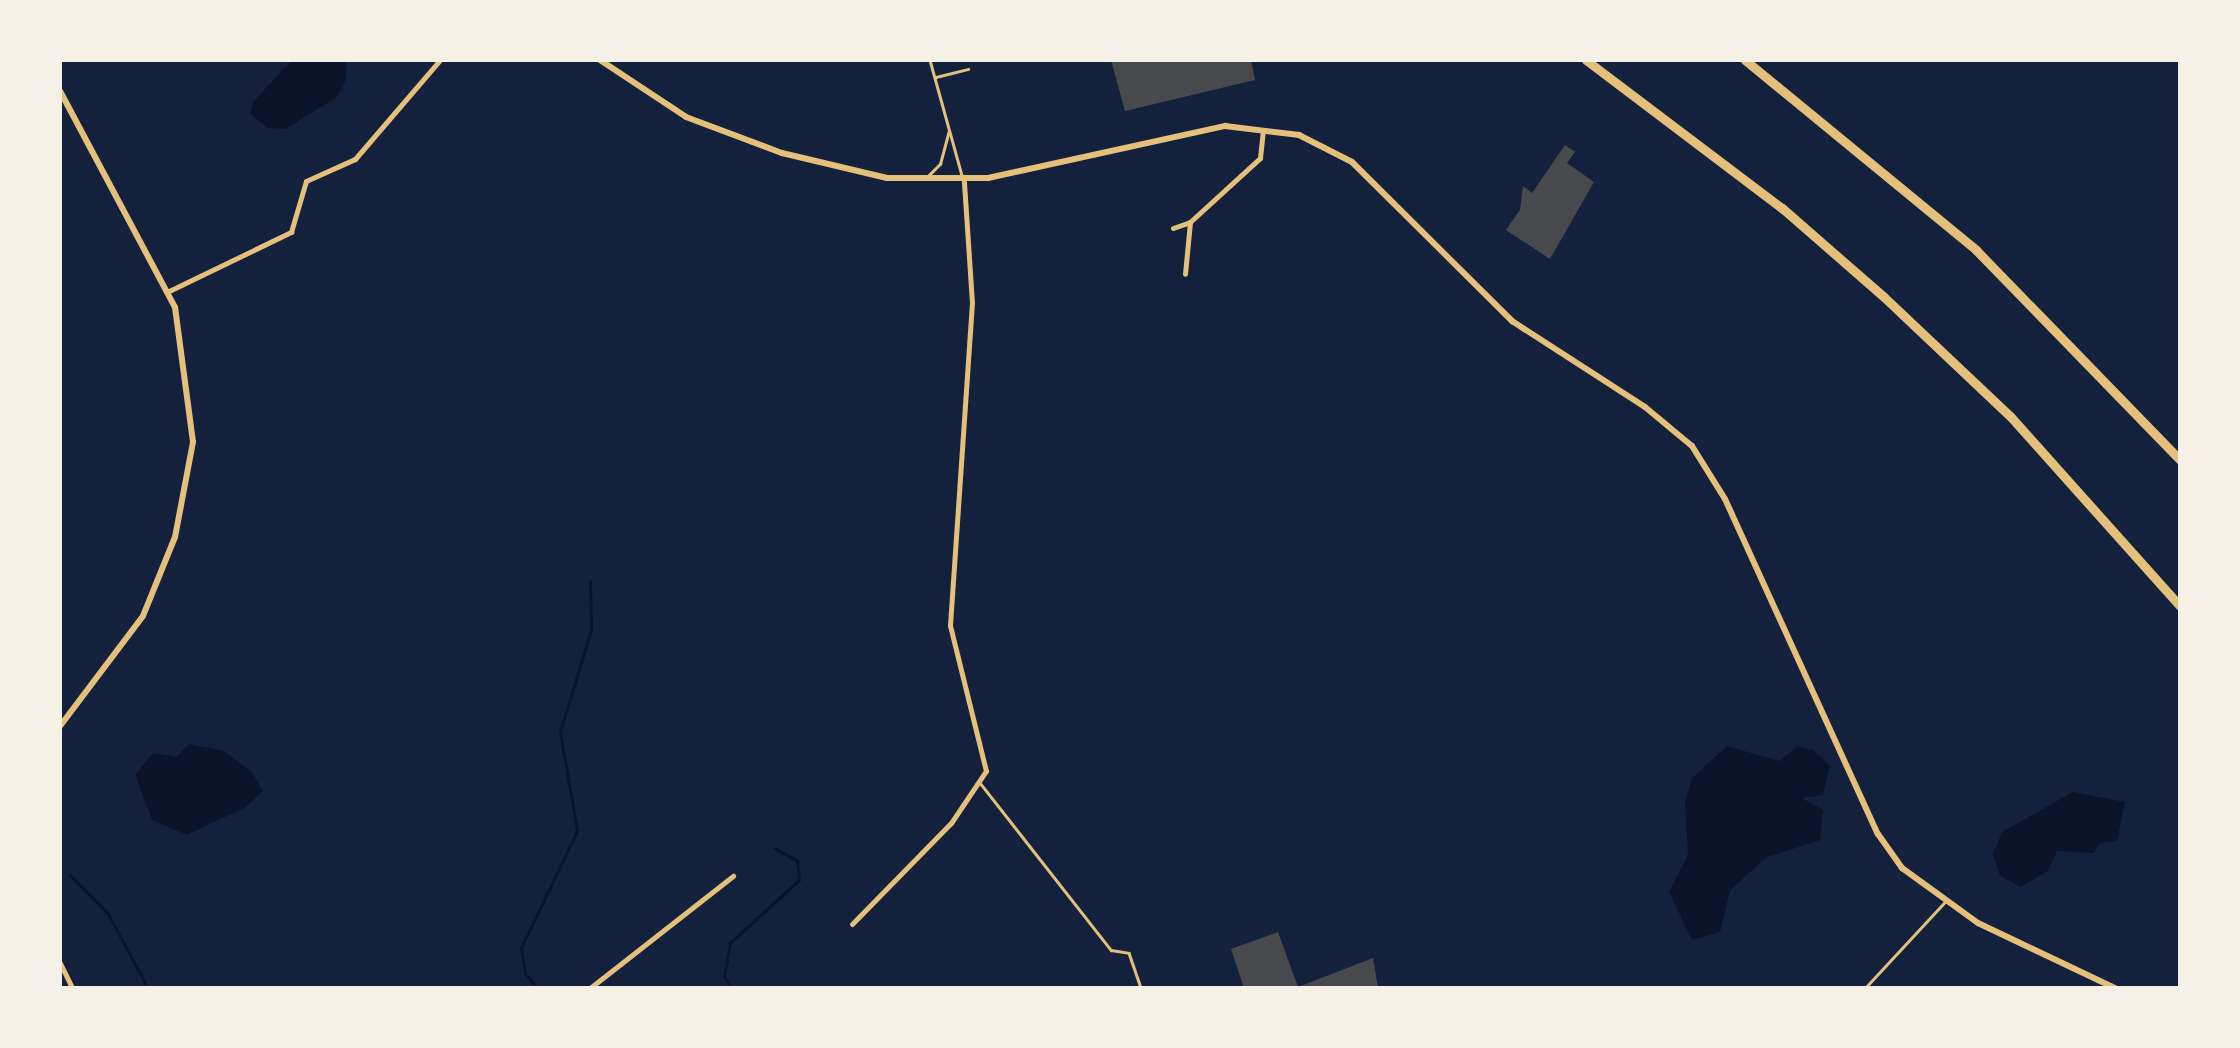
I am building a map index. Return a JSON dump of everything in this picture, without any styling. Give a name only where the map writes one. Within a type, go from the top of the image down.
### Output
[{"type":"highway","points":[[1586,60],[1782,208],[1884,297],[2010,416],[2180,606]]},
{"type":"highway","points":[[1746,60],[1976,250],[2180,460]]},
{"type":"main road","points":[[600,60],[686,117],[782,154],[848,172],[964,181],[1197,129],[1264,128],[1299,136],[1352,162],[1512,321],[1646,407],[1692,446],[1724,498],[1878,834],[1902,868],[1944,903],[2116,988]]},
{"type":"main road","points":[[60,92],[169,291],[185,354],[193,442],[175,537],[143,616],[60,726]]},
{"type":"street","points":[[169,291],[286,235],[298,222],[306,181],[355,160],[440,60]]},
{"type":"street","points":[[1174,228],[1190,222],[1260,158],[1264,128]]},
{"type":"street","points":[[852,924],[982,784],[985,754],[950,625],[972,303],[964,181]]},
{"type":"street","points":[[1185,274],[1190,222]]},
{"type":"street","points":[[590,988],[733,876]]},
{"type":"street","points":[[60,963],[72,988]]},
{"type":"lane","points":[[930,60],[964,181]]},
{"type":"lane","points":[[934,78],[968,69]]},
{"type":"lane","points":[[924,180],[940,164],[949,130]]},
{"type":"lane","points":[[982,784],[1111,950],[1129,953],[1141,988]]},
{"type":"lane","points":[[1865,988],[1944,903]]},
{"type":"water","points":[[292,60],[347,60],[345,82],[336,98],[285,129],[267,128],[250,113],[253,102]]},
{"type":"water","points":[[189,744],[224,751],[252,772],[263,791],[246,807],[187,835],[152,820],[135,775],[153,753],[176,757]]},
{"type":"water","points":[[1727,746],[1779,761],[1797,747],[1813,750],[1830,766],[1823,795],[1802,798],[1823,810],[1820,840],[1765,858],[1730,891],[1720,932],[1692,940],[1669,892],[1688,855],[1685,801],[1692,778]]},
{"type":"water","points":[[2073,792],[2125,802],[2117,841],[2100,843],[2094,853],[2057,851],[2048,871],[2021,887],[2000,876],[1993,854],[2002,832]]},
{"type":"building","points":[[1111,60],[1251,60],[1255,80],[1125,111]]},
{"type":"building","points":[[1565,145],[1575,152],[1567,163],[1594,182],[1550,259],[1506,230],[1520,210],[1523,186],[1532,193]]},
{"type":"building","points":[[1278,932],[1298,987],[1373,958],[1378,988],[1244,988],[1231,949]]},
{"type":"waterway","points":[[537,988],[525,973],[521,948],[577,831],[560,732],[591,630],[590,582]]},
{"type":"waterway","points":[[731,988],[724,977],[730,943],[799,880],[797,861],[775,849]]},
{"type":"waterway","points":[[70,875],[108,913],[148,988]]}]
